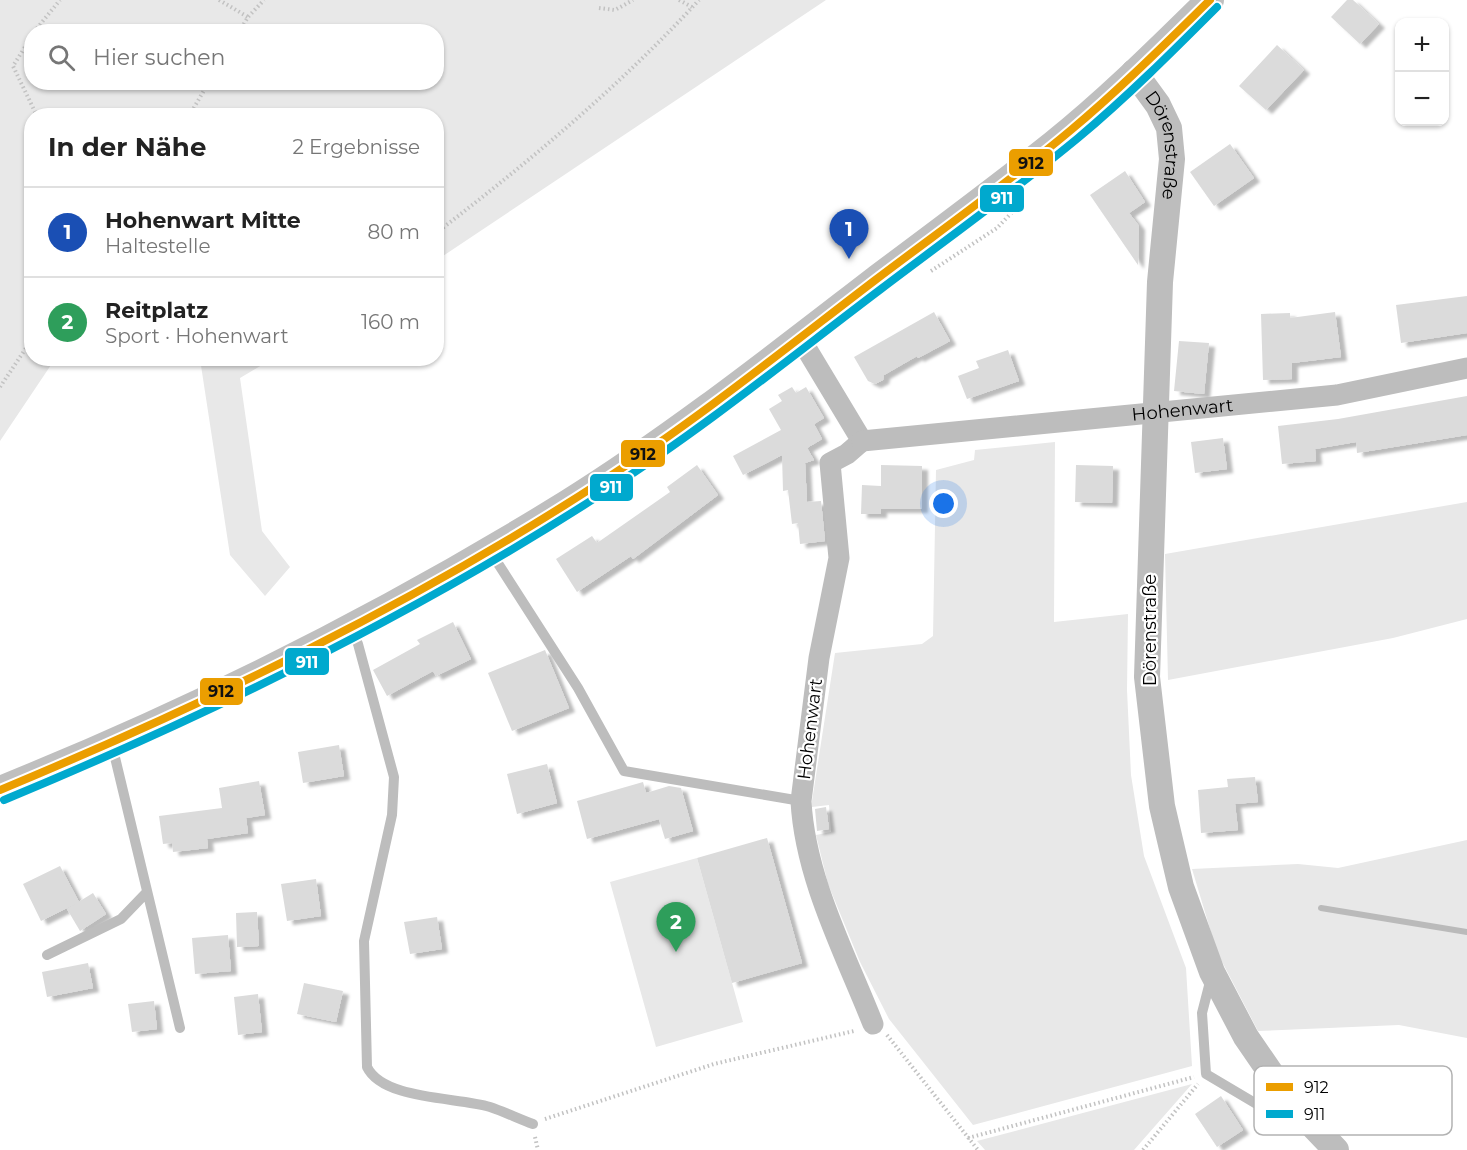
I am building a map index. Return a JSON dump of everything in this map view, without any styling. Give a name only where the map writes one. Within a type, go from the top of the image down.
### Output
[{"type":"main road","points":[[0,790],[112,745],[350,627],[487,552],[569,502],[651,448],[800,338],[1057,141],[1210,0]]},
{"type":"street","name":"Dörenstraße","points":[[1134,72],[1158,105],[1165,120],[1172,159],[1160,282],[1147,677],[1162,806],[1181,887],[1212,972],[1246,1037],[1266,1066]]},
{"type":"street","points":[[800,338],[862,441]]},
{"type":"street","name":"Hohenwart","points":[[873,1024],[816,877],[802,822],[801,801],[819,658],[839,558],[830,463],[847,454],[862,441],[1337,395],[1467,368]]},
{"type":"street","name":"Dörenstraße","points":[[1322,1135],[1336,1150]]},
{"type":"lane","points":[[487,552],[499,565],[578,688],[624,771],[801,801]]},
{"type":"lane","points":[[350,627],[358,645],[394,777],[392,815],[364,941],[367,1067],[372,1078],[390,1086],[489,1107],[533,1124]]},
{"type":"lane","points":[[112,745],[180,1028]]},
{"type":"lane","points":[[47,955],[121,919],[147,892]]},
{"type":"lane","points":[[1212,972],[1202,1013],[1206,1074],[1254,1102]]},
{"type":"path","points":[[40,24],[60,0]]},
{"type":"path","points":[[219,0],[248,17]]},
{"type":"path","points":[[244,24],[264,0]]},
{"type":"path","points":[[599,8],[615,10],[633,0]]},
{"type":"path","points":[[679,0],[692,7]]},
{"type":"path","points":[[444,227],[480,200],[649,54],[699,0]]},
{"type":"path","points":[[24,49],[13,66],[24,89]]},
{"type":"path","points":[[25,90],[33,108]]},
{"type":"path","points":[[194,108],[204,90]]},
{"type":"path","points":[[0,387],[24,351]]},
{"type":"path","points":[[533,1124],[714,1064],[848,1033],[873,1024],[884,1032],[978,1150]]},
{"type":"path","points":[[968,1138],[1206,1074]]},
{"type":"path","points":[[1143,1150],[1206,1074]]},
{"type":"shaded area","points":[[0,0],[826,0],[444,255],[444,108],[24,108],[24,366],[50,366],[0,441]]},
{"type":"shaded area","points":[[201,366],[260,366],[240,378],[262,531],[290,567],[265,596],[230,555]]},
{"type":"shaded area","points":[[1055,442],[1054,622],[1128,614],[1127,690],[1131,775],[1144,856],[1186,968],[1192,1066],[973,1125],[889,1019],[860,962],[828,884],[816,835],[831,832],[829,805],[812,807],[812,801],[835,653],[922,644],[933,636],[936,470],[974,460],[975,450]]},
{"type":"shaded area","points":[[1467,502],[1467,619],[1393,638],[1168,680],[1165,554]]},
{"type":"shaded area","points":[[1467,840],[1467,1038],[1399,1025],[1258,1031],[1217,952],[1192,869],[1298,864],[1338,868]]},
{"type":"shaded area","points":[[697,858],[743,1022],[656,1047],[610,882]]},
{"type":"shaded area","points":[[1192,1084],[1134,1150],[985,1150],[977,1141]]},
{"type":"building","points":[[1347,0],[1353,0],[1379,24],[1360,44],[1331,17]]},
{"type":"building","points":[[1277,45],[1304,70],[1266,110],[1239,86]]},
{"type":"building","points":[[1230,144],[1254,178],[1214,206],[1190,172]]},
{"type":"building","points":[[1125,171],[1145,202],[1129,213],[1139,226],[1138,265],[1090,195]]},
{"type":"building","points":[[1467,296],[1467,333],[1401,343],[1396,305]]},
{"type":"building","points":[[934,312],[950,341],[918,358],[917,356],[884,375],[883,380],[875,384],[868,381],[854,357]]},
{"type":"building","points":[[1335,312],[1341,357],[1292,363],[1292,379],[1263,380],[1261,314],[1290,313],[1290,318]]},
{"type":"building","points":[[1179,341],[1209,343],[1204,394],[1174,391]]},
{"type":"building","points":[[1008,350],[1019,381],[967,399],[958,376],[979,368],[976,361]]},
{"type":"building","points":[[792,387],[796,393],[806,387],[824,418],[814,424],[822,439],[807,448],[814,460],[805,463],[807,502],[821,501],[825,541],[800,544],[798,523],[792,524],[788,490],[783,491],[782,455],[743,475],[733,456],[781,430],[769,409],[782,401],[778,395]]},
{"type":"building","points":[[1467,396],[1467,435],[1357,453],[1356,442],[1315,449],[1316,461],[1282,464],[1278,426],[1338,419]]},
{"type":"building","points":[[1223,438],[1227,469],[1195,473],[1191,442]]},
{"type":"building","points":[[697,465],[718,495],[633,559],[631,556],[577,592],[556,559],[592,536],[597,543],[670,492],[667,487]]},
{"type":"building","points":[[881,465],[922,466],[922,509],[881,509],[881,514],[861,514],[862,485],[881,486]]},
{"type":"building","points":[[1076,465],[1113,466],[1112,503],[1075,502]]},
{"type":"building","points":[[453,622],[471,659],[436,676],[433,671],[387,696],[373,670],[420,644],[417,640]]},
{"type":"building","points":[[545,650],[569,708],[512,731],[488,673]]},
{"type":"building","points":[[339,745],[344,776],[303,783],[298,752]]},
{"type":"building","points":[[547,764],[557,803],[517,814],[507,774]]},
{"type":"building","points":[[1255,777],[1258,802],[1235,804],[1238,830],[1201,833],[1198,790],[1228,787],[1227,779]]},
{"type":"building","points":[[259,781],[265,815],[246,818],[248,833],[207,839],[208,848],[173,852],[172,843],[163,844],[159,816],[222,808],[219,788]]},
{"type":"building","points":[[643,782],[646,793],[669,786],[681,788],[693,831],[665,839],[659,819],[587,839],[577,801]]},
{"type":"building","points":[[826,807],[829,829],[817,831],[815,809]]},
{"type":"building","points":[[767,838],[802,963],[732,983],[697,858]]},
{"type":"building","points":[[60,866],[79,902],[41,921],[23,884]]},
{"type":"building","points":[[316,879],[321,916],[287,921],[281,884]]},
{"type":"building","points":[[93,893],[106,914],[80,931],[67,909]]},
{"type":"building","points":[[257,912],[259,946],[237,947],[236,913]]},
{"type":"building","points":[[437,917],[442,949],[410,954],[404,922]]},
{"type":"building","points":[[228,935],[231,971],[195,974],[192,938]]},
{"type":"building","points":[[88,963],[93,988],[47,997],[42,972]]},
{"type":"building","points":[[304,983],[343,991],[336,1022],[297,1014]]},
{"type":"building","points":[[258,994],[262,1032],[238,1035],[234,997]]},
{"type":"building","points":[[154,1001],[157,1029],[132,1032],[128,1004]]},
{"type":"building","points":[[1221,1096],[1243,1130],[1217,1147],[1195,1114]]},
{"type":"waterway","points":[[1321,908],[1467,932]]},
{"type":"transit line","name":"912","points":[[0,790],[156,722],[385,610],[459,569],[604,480],[707,408],[1023,169],[1107,99],[1210,0]]},
{"type":"transit line","name":"911","points":[[4,800],[160,732],[314,658],[464,578],[609,489],[713,417],[1054,158],[1132,90],[1217,7]]},
{"type":"place","name":"Hohenwart Mitte","points":[[849,259]]},
{"type":"place","name":"Reitplatz","points":[[676,952]]}]
